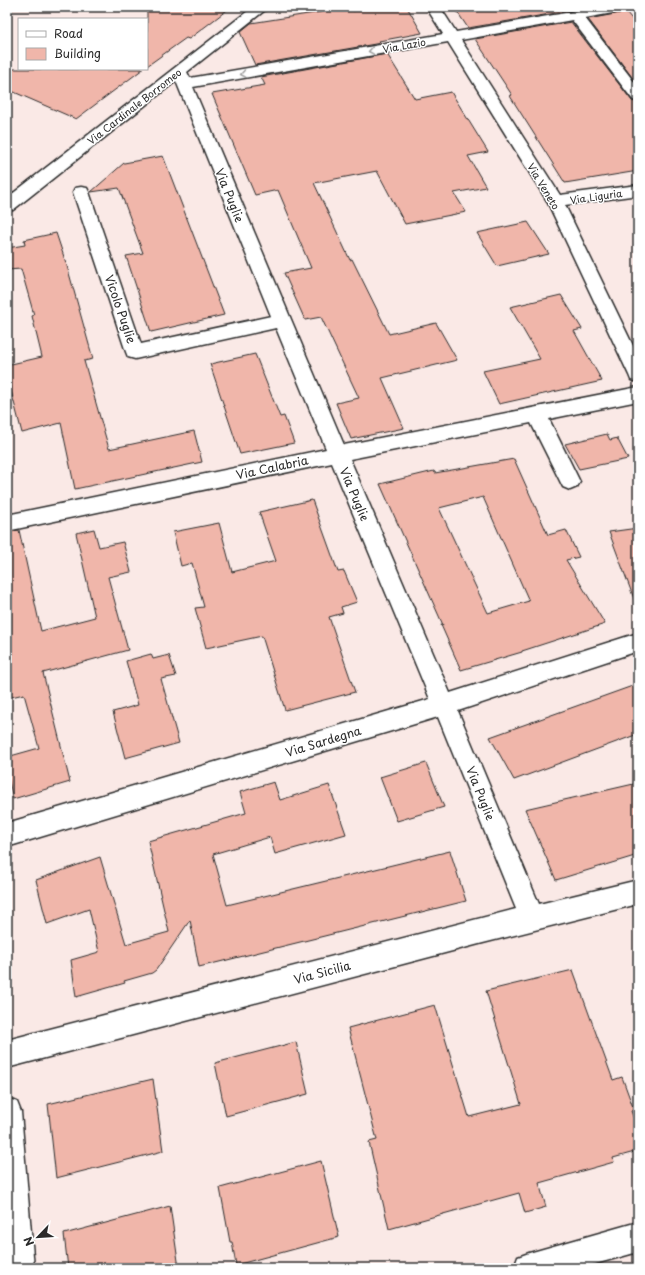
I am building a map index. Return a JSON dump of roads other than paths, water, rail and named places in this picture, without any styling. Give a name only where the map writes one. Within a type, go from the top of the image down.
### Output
[{"type":"street","name":"Via Cardinale Borromeo","points":[[7,206],[182,77],[262,7]]},
{"type":"street","name":"Via Veneto","points":[[433,7],[555,202],[638,375]]},
{"type":"street","name":"Via Lazio","points":[[182,77],[451,37],[624,7]]},
{"type":"street","points":[[576,16],[638,97]]},
{"type":"street","name":"Via Puglie","points":[[182,77],[281,320],[445,705],[532,917]]},
{"type":"street","name":"Via Liguria","points":[[555,202],[638,190]]},
{"type":"street","name":"Vicolo Puglie","points":[[82,192],[135,352],[281,320]]},
{"type":"street","name":"Via Calabria","points":[[7,523],[338,454],[638,394]]},
{"type":"street","points":[[537,414],[570,482]]},
{"type":"street","name":"Via Sardegna","points":[[7,835],[445,705],[638,642]]},
{"type":"street","name":"Via Sicilia","points":[[7,1054],[532,917],[638,892]]},
{"type":"street","points":[[7,1112],[19,1268]]},
{"type":"street","points":[[529,1268],[638,1237]]}]
